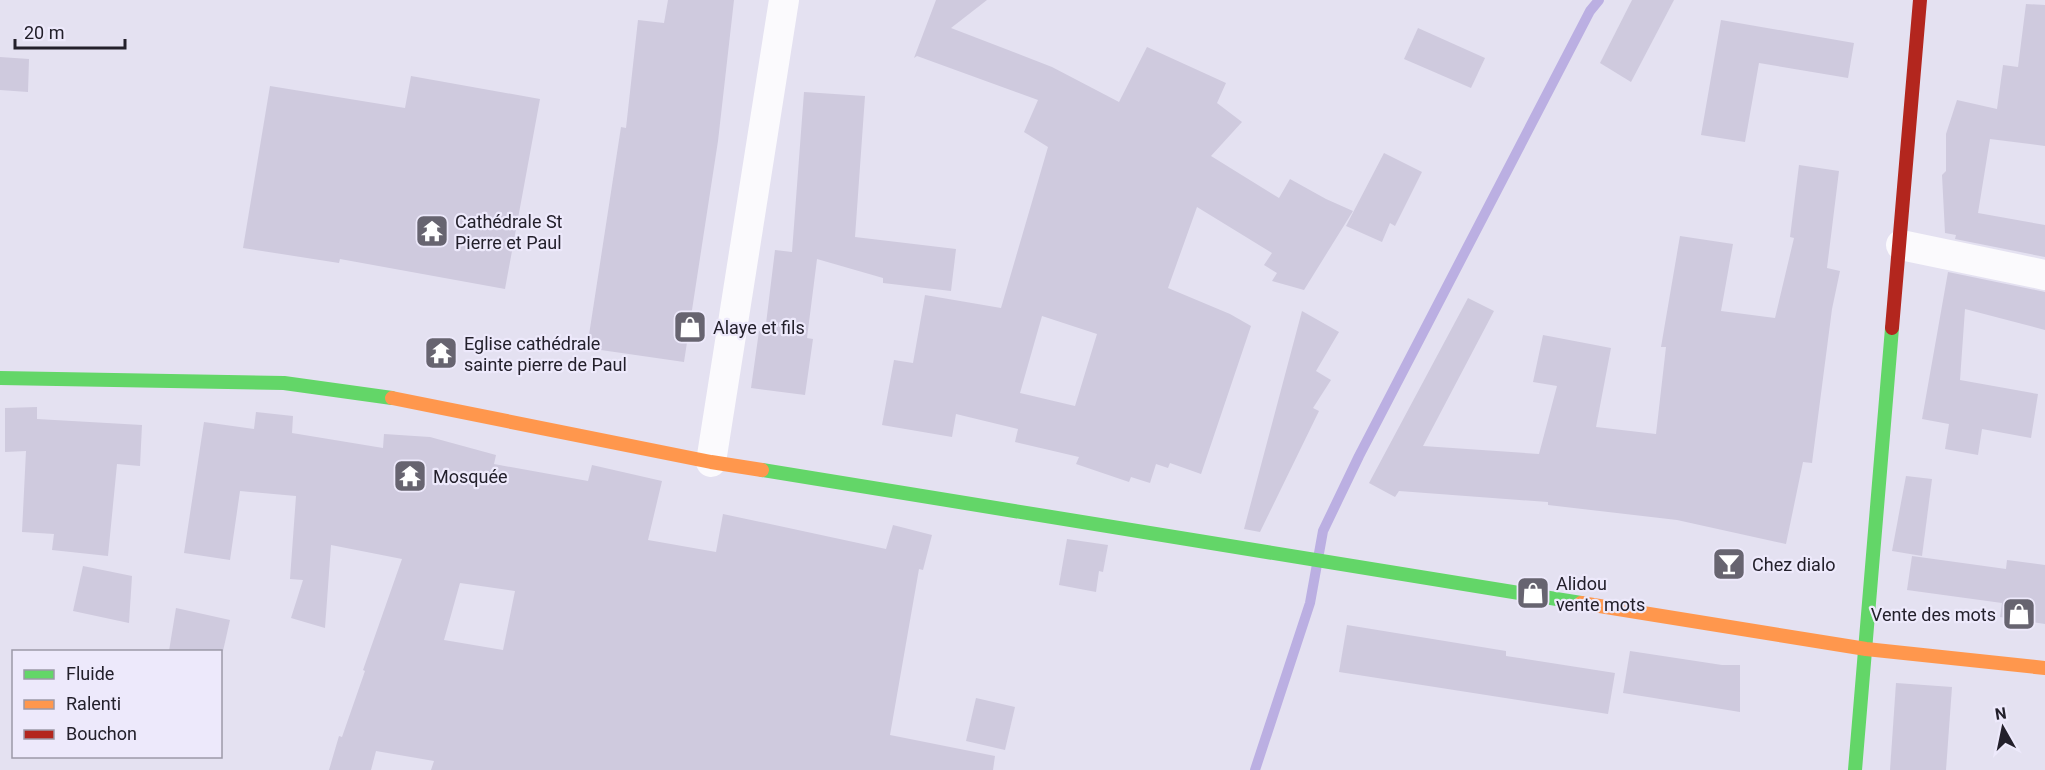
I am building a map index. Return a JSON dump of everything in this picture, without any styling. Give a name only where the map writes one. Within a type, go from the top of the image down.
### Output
[{"type":"street","points":[[711,462],[784,0]]},
{"type":"street","points":[[1855,770],[1920,0]]},
{"type":"street","points":[[1901,245],[2045,275]]},
{"type":"street","points":[[0,378],[284,383],[390,398],[711,462],[1866,649],[2045,668]]},
{"type":"building","points":[[668,0],[734,0],[718,141],[684,362],[587,348],[621,127],[626,128],[638,20],[664,23]]},
{"type":"building","points":[[936,0],[987,0],[951,28],[1052,67],[1119,102],[1147,47],[1226,83],[1217,103],[1242,122],[1211,156],[1279,198],[1290,179],[1353,211],[1304,290],[1272,281],[1277,273],[1264,265],[1272,253],[1197,207],[1168,288],[1230,314],[1251,326],[1201,474],[1170,463],[1168,468],[1156,464],[1150,483],[1131,477],[1129,482],[1076,464],[1079,457],[1015,442],[1018,429],[956,414],[952,437],[882,425],[894,360],[913,363],[925,295],[1001,308],[1048,147],[1024,132],[1038,100],[917,56],[914,58]],"holes":[[[1042,316],[1097,334],[1075,406],[1020,393]]]},
{"type":"building","points":[[1632,0],[1674,0],[1631,82],[1600,63]]},
{"type":"building","points":[[2026,4],[2045,5],[2045,146],[1990,139],[1978,213],[2045,225],[2045,257],[1955,239],[1956,235],[1945,233],[1942,175],[1946,171],[1946,134],[1957,100],[1997,109],[2003,65],[2018,67]]},
{"type":"building","points":[[1721,20],[1854,43],[1848,78],[1759,63],[1745,142],[1701,135]]},
{"type":"building","points":[[1418,28],[1485,58],[1471,88],[1404,59]]},
{"type":"building","points":[[0,57],[29,59],[28,92],[0,90]]},
{"type":"building","points":[[411,76],[540,99],[505,289],[340,259],[339,263],[243,248],[270,86],[405,108]]},
{"type":"building","points":[[804,92],[865,96],[855,237],[956,249],[951,291],[883,283],[883,278],[817,259],[807,338],[813,339],[805,395],[751,388],[759,331],[765,332],[775,250],[792,252]]},
{"type":"building","points":[[1384,153],[1422,172],[1395,226],[1390,223],[1382,242],[1346,226]]},
{"type":"building","points":[[1799,165],[1839,171],[1827,268],[1840,271],[1832,309],[1812,463],[1803,462],[1786,544],[1677,520],[1548,505],[1548,502],[1399,491],[1395,497],[1369,483],[1468,298],[1494,311],[1423,446],[1539,454],[1557,386],[1533,382],[1543,335],[1611,348],[1596,427],[1656,434],[1666,347],[1661,347],[1680,236],[1733,244],[1721,311],[1775,318],[1794,238],[1790,237]]},
{"type":"building","points":[[1948,272],[2045,292],[2045,330],[1965,309],[1960,380],[2038,394],[2031,438],[1982,429],[1978,455],[1945,449],[1949,424],[1922,419]]},
{"type":"building","points":[[1302,311],[1339,332],[1316,371],[1331,380],[1313,408],[1319,411],[1260,532],[1244,529]]},
{"type":"building","points":[[37,407],[37,419],[142,425],[140,466],[117,464],[108,556],[52,550],[54,534],[22,532],[26,451],[5,452],[5,408]]},
{"type":"building","points":[[256,412],[293,416],[292,433],[383,448],[384,434],[430,437],[496,455],[494,464],[588,481],[592,465],[662,481],[648,540],[716,552],[723,514],[886,549],[893,525],[932,535],[923,570],[919,569],[890,735],[995,756],[993,770],[431,770],[434,761],[376,751],[371,770],[329,770],[402,559],[331,545],[325,628],[291,618],[303,580],[290,579],[296,496],[240,491],[230,560],[184,553],[204,422],[254,429]],"holes":[[[460,583],[515,591],[503,650],[444,640]]]},
{"type":"building","points":[[1906,476],[1932,479],[1922,556],[1892,551]]},
{"type":"building","points":[[1067,539],[1108,545],[1103,572],[1099,571],[1096,592],[1059,585]]},
{"type":"building","points":[[1912,556],[2006,569],[2007,560],[2045,565],[2045,624],[2000,617],[2002,603],[1907,590]]},
{"type":"building","points":[[83,566],[132,576],[129,623],[73,611]]},
{"type":"building","points":[[176,608],[230,620],[223,651],[169,650]]},
{"type":"building","points":[[1347,625],[1506,651],[1506,656],[1615,673],[1608,714],[1339,672]]},
{"type":"building","points":[[1630,651],[1722,665],[1740,665],[1740,712],[1623,693]]},
{"type":"building","points":[[1896,683],[1952,687],[1946,770],[1890,770]]},
{"type":"building","points":[[976,698],[1015,707],[1005,750],[966,741]]},
{"type":"waterway","points":[[1255,770],[1310,603],[1323,531],[1359,456],[1590,11],[1599,0]]},
{"type":"traffic: fast","points":[[1855,770],[1892,328]]},
{"type":"traffic: fast","points":[[0,378],[284,383],[392,398]]},
{"type":"traffic: fast","points":[[762,470],[1581,603]]},
{"type":"traffic: slow","points":[[392,398],[711,462],[762,470]]},
{"type":"traffic: slow","points":[[1581,603],[1866,649],[2045,668]]},
{"type":"traffic: jam","points":[[1892,328],[1920,0]]},
{"type":"place","name":"Cathédrale St Pierre et Paul","points":[[432,231]]},
{"type":"place","name":"Alaye et fils","points":[[690,327]]},
{"type":"place","name":"Eglise cathédrale sainte pierre de Paul","points":[[441,353]]},
{"type":"place","name":"Mosquée","points":[[410,476]]},
{"type":"place","name":"Chez dialo","points":[[1729,564]]},
{"type":"place","name":"Alidou vente mots","points":[[1533,593]]},
{"type":"place","name":"Vente des mots","points":[[2019,614]]}]
